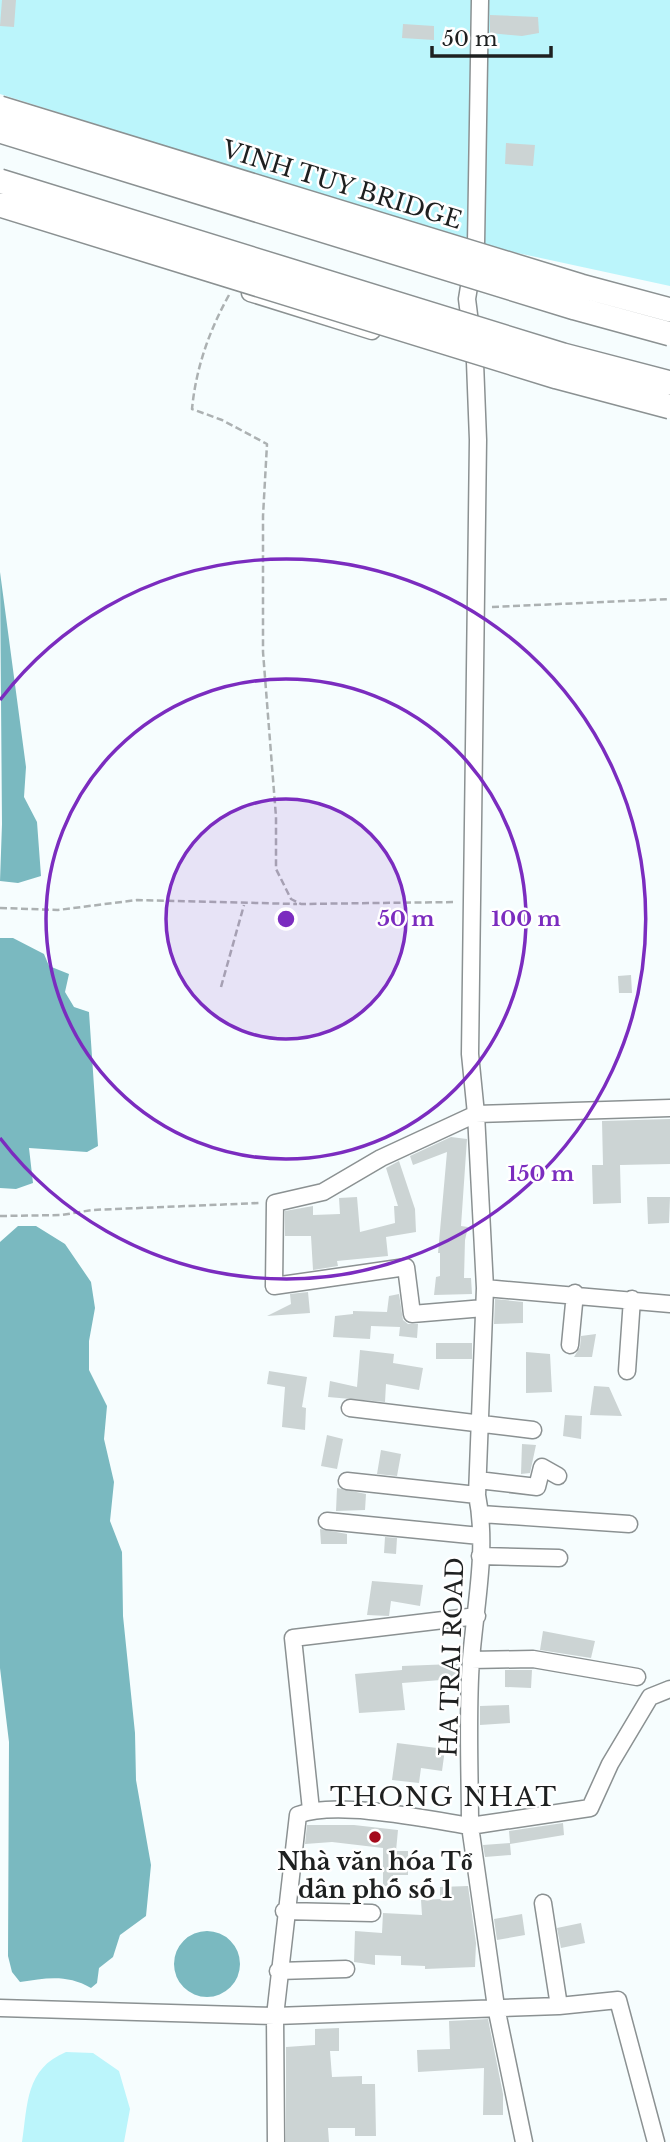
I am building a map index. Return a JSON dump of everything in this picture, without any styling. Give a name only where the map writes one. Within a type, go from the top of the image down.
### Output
[{"type":"highway","name":"VINH TUY BRIDGE","points":[[0,108],[581,286],[670,310]]},
{"type":"highway","name":"VINH TUY BRIDGE","points":[[0,131],[575,309],[670,334]]},
{"type":"highway","points":[[0,181],[563,355],[670,383]]},
{"type":"highway","points":[[0,205],[557,377],[670,407]]},
{"type":"street","name":"HA TRAI ROAD","points":[[480,0],[477,244],[467,299],[475,362],[478,440],[470,1054],[476,1114],[485,1288],[477,1488],[481,1514],[480,1556],[477,1616],[471,1660],[470,1826],[496,2007],[524,2142]]},
{"type":"street","points":[[0,213],[234,286],[280,304],[670,418]]},
{"type":"street","points":[[484,1308],[412,1314],[406,1267],[274,1286],[275,1203],[323,1192],[381,1158],[476,1114],[670,1108]]},
{"type":"street","points":[[485,1288],[575,1293],[670,1304]]},
{"type":"street","points":[[570,1345],[575,1293]]},
{"type":"street","points":[[627,1371],[632,1300]]},
{"type":"street","points":[[349,1408],[480,1426],[533,1430]]},
{"type":"street","points":[[347,1481],[477,1488],[537,1487],[542,1467],[558,1476]]},
{"type":"street","points":[[481,1514],[629,1524]]},
{"type":"street","points":[[327,1521],[480,1536]]},
{"type":"street","points":[[480,1556],[559,1558]]},
{"type":"street","points":[[311,1810],[293,1638],[477,1616]]},
{"type":"street","points":[[471,1660],[533,1659],[637,1677]]},
{"type":"street","points":[[276,2142],[275,2016],[278,1971],[298,1815],[311,1810],[392,1814],[470,1826],[590,1808],[610,1764],[650,1697],[670,1689]]},
{"type":"street","points":[[543,1903],[559,2006]]},
{"type":"street","points":[[284,1911],[372,1913]]},
{"type":"street","points":[[278,1971],[346,1969]]},
{"type":"street","points":[[0,2008],[275,2016],[559,2006],[618,2000],[656,2142]]},
{"type":"path","points":[[234,286],[210,331],[201,359],[192,409],[222,420],[268,444],[263,489],[263,652],[276,869],[291,899],[300,904]]},
{"type":"path","points":[[492,607],[670,599]]},
{"type":"path","points":[[0,908],[58,910],[137,901],[203,901],[244,905],[471,903]]},
{"type":"path","points":[[222,987],[224,970],[233,954],[244,905]]},
{"type":"path","points":[[0,1216],[275,1203]]},
{"type":"shaded area","points":[[0,0],[670,0],[670,286],[476,244],[0,94]]},
{"type":"shaded area","points":[[0,572],[26,767],[24,797],[37,822],[41,876],[18,883],[0,881]]},
{"type":"shaded area","points":[[0,938],[13,938],[44,954],[49,966],[69,974],[65,992],[74,1007],[89,1012],[98,1146],[87,1152],[29,1148],[33,1183],[16,1189],[0,1188]]},
{"type":"shaded area","points":[[18,1226],[36,1226],[65,1244],[91,1282],[95,1308],[89,1341],[89,1370],[107,1406],[104,1439],[114,1482],[110,1521],[122,1552],[123,1616],[135,1733],[136,1780],[151,1865],[146,1916],[120,1935],[113,1957],[99,1968],[97,1983],[91,1988],[65,1979],[48,1978],[20,1982],[12,1972],[8,1956],[9,1742],[0,1668],[0,1242]]},
{"type":"shaded area","points":[[207,1931],[220,1933],[230,1941],[238,1951],[238,1977],[230,1987],[220,1995],[207,1997],[194,1995],[184,1987],[176,1977],[174,1964],[176,1951],[184,1941],[194,1933]]},
{"type":"shaded area","points":[[66,2052],[93,2053],[119,2071],[130,2109],[124,2142],[22,2142],[28,2101],[36,2078],[53,2059]]},
{"type":"building","points":[[2,0],[16,0],[14,27],[0,26]]},
{"type":"building","points":[[490,15],[538,17],[539,33],[522,36],[490,33]]},
{"type":"building","points":[[403,24],[434,26],[434,40],[402,38]]},
{"type":"building","points":[[506,143],[535,145],[533,166],[505,164]]},
{"type":"building","points":[[631,975],[632,993],[619,993],[618,976]]},
{"type":"building","points":[[670,1119],[670,1164],[620,1165],[621,1203],[593,1204],[592,1165],[603,1165],[602,1121]]},
{"type":"building","points":[[451,1137],[467,1139],[461,1226],[468,1227],[464,1278],[471,1278],[472,1294],[434,1295],[436,1277],[440,1276],[438,1253],[447,1152],[413,1165],[410,1156]]},
{"type":"building","points":[[399,1161],[415,1209],[416,1232],[386,1237],[388,1256],[337,1261],[338,1266],[313,1270],[311,1236],[285,1236],[285,1211],[313,1206],[313,1215],[340,1214],[339,1198],[357,1197],[360,1232],[395,1223],[394,1206],[398,1206],[386,1168]]},
{"type":"building","points":[[647,1197],[670,1197],[669,1223],[648,1224]]},
{"type":"building","points":[[308,1292],[310,1313],[267,1316],[291,1304],[290,1294]]},
{"type":"building","points":[[399,1294],[403,1320],[408,1324],[418,1324],[417,1338],[399,1336],[400,1327],[371,1326],[370,1339],[333,1337],[335,1316],[353,1314],[353,1311],[387,1312],[389,1296]]},
{"type":"building","points":[[495,1299],[523,1302],[523,1323],[494,1324]]},
{"type":"building","points":[[596,1334],[592,1357],[574,1357],[580,1347],[581,1336]]},
{"type":"building","points":[[436,1343],[472,1343],[472,1359],[436,1359]]},
{"type":"building","points":[[360,1350],[394,1354],[393,1363],[423,1368],[419,1390],[386,1384],[385,1402],[328,1397],[330,1381],[357,1387]]},
{"type":"building","points":[[526,1352],[550,1354],[552,1392],[526,1393]]},
{"type":"building","points":[[269,1371],[307,1377],[302,1407],[306,1408],[305,1430],[282,1427],[285,1387],[267,1384]]},
{"type":"building","points":[[594,1386],[609,1387],[622,1416],[590,1415]]},
{"type":"building","points":[[565,1415],[582,1416],[581,1439],[563,1436]]},
{"type":"building","points":[[327,1435],[343,1439],[337,1469],[321,1466]]},
{"type":"building","points":[[522,1444],[536,1445],[530,1473],[521,1474]]},
{"type":"building","points":[[381,1450],[401,1454],[397,1476],[377,1474]]},
{"type":"building","points":[[337,1488],[366,1494],[365,1510],[336,1511]]},
{"type":"building","points":[[320,1529],[347,1534],[347,1544],[321,1544]]},
{"type":"building","points":[[385,1537],[397,1538],[396,1554],[384,1553]]},
{"type":"building","points":[[372,1581],[423,1585],[420,1606],[391,1601],[389,1616],[367,1615]]},
{"type":"building","points":[[543,1631],[595,1641],[591,1658],[540,1650]]},
{"type":"building","points":[[460,1664],[460,1676],[454,1676],[454,1679],[402,1683],[405,1710],[359,1713],[355,1674],[402,1670],[402,1666]]},
{"type":"building","points":[[505,1670],[532,1670],[531,1688],[505,1687]]},
{"type":"building","points":[[509,1705],[510,1723],[480,1725],[480,1706]]},
{"type":"building","points":[[397,1743],[445,1749],[442,1771],[421,1768],[419,1783],[392,1780]]},
{"type":"building","points":[[563,1823],[564,1835],[510,1844],[511,1855],[485,1857],[483,1845],[510,1843],[509,1831]]},
{"type":"building","points":[[307,1825],[354,1825],[398,1830],[396,1851],[408,1851],[408,1875],[393,1875],[392,1887],[383,1886],[383,1848],[332,1842],[305,1844]]},
{"type":"building","points":[[468,1886],[476,1943],[475,1967],[425,1969],[425,1966],[401,1965],[401,1956],[375,1955],[375,1965],[354,1962],[355,1931],[382,1933],[383,1913],[422,1915],[421,1900],[440,1899],[440,1887]]},
{"type":"building","points":[[522,1914],[525,1935],[497,1940],[494,1919]]},
{"type":"building","points":[[581,1923],[585,1943],[561,1948],[557,1928]]},
{"type":"building","points":[[488,2019],[503,2094],[503,2115],[483,2115],[484,2068],[418,2072],[417,2050],[450,2049],[449,2021]]},
{"type":"building","points":[[339,2028],[339,2051],[330,2051],[332,2077],[362,2076],[362,2084],[375,2084],[376,2136],[355,2136],[355,2128],[328,2128],[329,2142],[286,2142],[286,2047],[315,2045],[315,2029]]},
{"type":"place","name":"Nhà văn hóa Tổ dân phố số 1","points":[[375,1837]]},
{"type":"district","name":"THONG NHAT","points":[[444,1797]]}]
